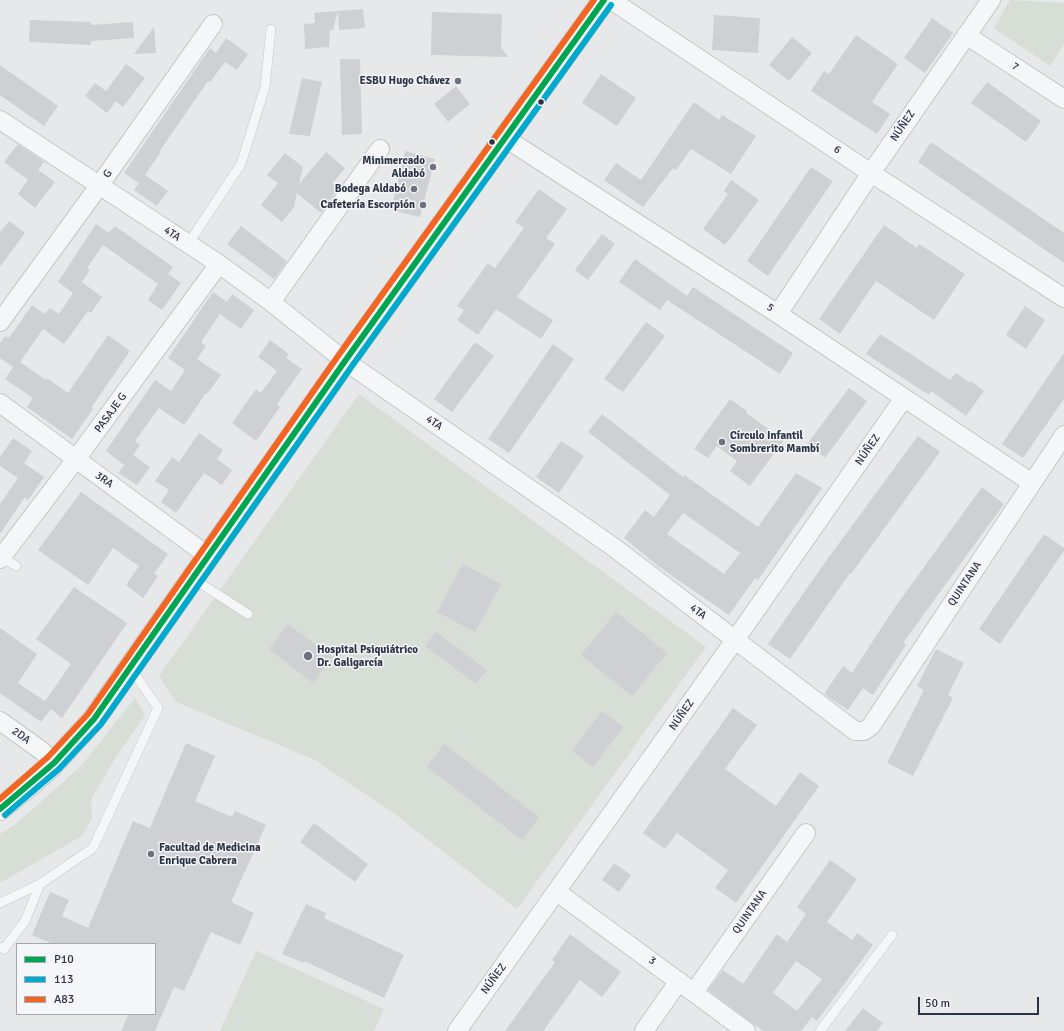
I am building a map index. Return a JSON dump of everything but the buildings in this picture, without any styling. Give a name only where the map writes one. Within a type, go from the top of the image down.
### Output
[{"type":"main road","points":[[0,809],[34,781],[48,757],[94,719],[345,361],[604,0]]},
{"type":"street","name":"6","points":[[611,0],[871,173],[1064,298]]},
{"type":"street","name":"NÚÑEZ","points":[[778,314],[871,173],[991,0]]},
{"type":"street","name":"G","points":[[0,322],[99,186],[213,24]]},
{"type":"street","name":"7","points":[[966,35],[1064,99]]},
{"type":"street","name":"4TA","points":[[0,120],[219,264],[271,302],[345,361],[612,546],[855,731],[864,731]]},
{"type":"street","name":"5","points":[[505,138],[778,314],[1032,483]]},
{"type":"street","points":[[271,302],[380,149]]},
{"type":"street","name":"PASAJE G","points":[[6,561],[76,460],[219,264]]},
{"type":"street","name":"NÚÑEZ","points":[[457,1031],[735,640],[904,398]]},
{"type":"street","name":"3RA","points":[[0,403],[208,556]]},
{"type":"street","name":"QUINTANA","points":[[864,731],[871,726],[1064,435]]},
{"type":"street","name":"2DA","points":[[0,721],[48,757]]},
{"type":"street","name":"QUINTANA","points":[[694,992],[806,833]]},
{"type":"street","name":"3","points":[[557,892],[746,1031]]},
{"type":"street","points":[[644,1031],[679,981]]},
{"type":"lane","points":[[188,244],[240,164],[265,87],[271,29]]},
{"type":"lane","points":[[192,578],[248,614]]},
{"type":"lane","points":[[0,903],[40,884],[93,848],[158,708],[130,666]]},
{"type":"lane","points":[[0,947],[4,949],[25,921],[40,884]]},
{"type":"lane","points":[[820,1031],[892,935]]},
{"type":"shaded area","points":[[1010,0],[1064,3],[1064,44],[1050,66],[994,28]]},
{"type":"shaded area","points":[[359,394],[706,647],[517,909],[391,811],[315,760],[176,702],[159,676]]},
{"type":"shaded area","points":[[135,698],[145,715],[114,760],[91,800],[92,818],[82,836],[0,883],[0,834],[16,824],[81,766]]},
{"type":"shaded area","points":[[256,951],[384,1009],[374,1031],[220,1031]]},
{"type":"transit line","name":"A83","points":[[0,799],[48,757],[88,714],[338,356],[594,0]]},
{"type":"transit line","name":"P10","points":[[0,809],[54,763],[94,719],[345,361],[604,0]]},
{"type":"transit line","name":"113","points":[[5,815],[59,769],[101,724],[352,366],[611,5]]},
{"type":"place","name":"ESBU Hugo Chávez","points":[[458,81]]},
{"type":"place","name":"Minimercado Aldabó","points":[[433,167]]},
{"type":"place","name":"Bodega Aldabó","points":[[414,189]]},
{"type":"place","name":"Cafetería Escorpión","points":[[423,205]]},
{"type":"place","name":"Círculo Infantil Sombrerito Mambí","points":[[722,442]]},
{"type":"place","name":"Hospital Psiquiátrico Dr. Galigarcía","points":[[308,656]]},
{"type":"place","name":"Facultad de Medicina Enrique Cabrera","points":[[151,854]]}]
